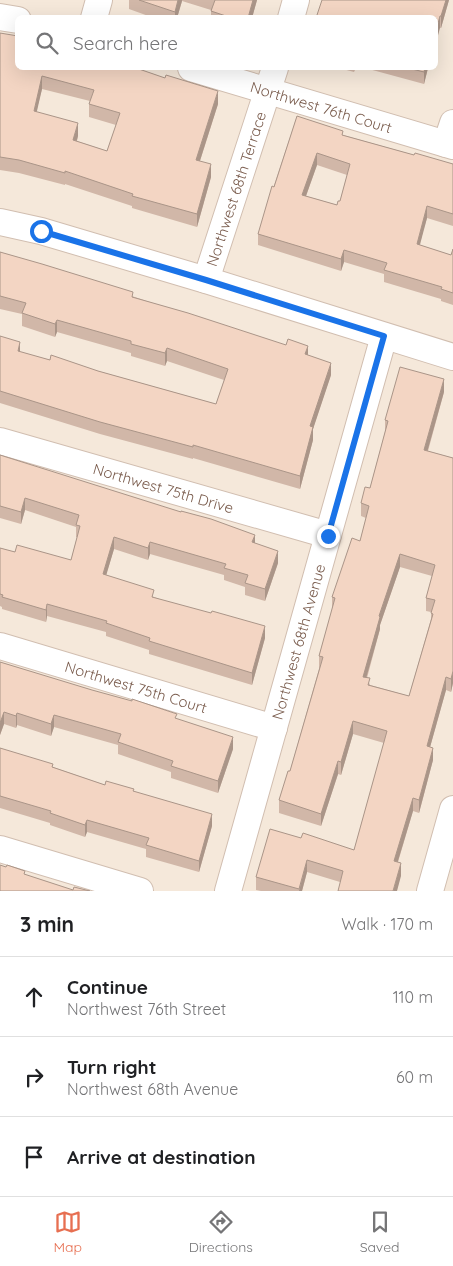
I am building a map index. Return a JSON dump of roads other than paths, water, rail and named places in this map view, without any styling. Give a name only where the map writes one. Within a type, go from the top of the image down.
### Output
[{"type":"street","points":[[95,15],[99,0]]},
{"type":"street","points":[[292,15],[296,0]]},
{"type":"street","points":[[0,17],[15,20]]},
{"type":"street","name":"Northwest 76th Court","points":[[204,70],[271,80],[451,138]]},
{"type":"street","name":"Northwest 68th Terrace","points":[[206,280],[271,80]]},
{"type":"street","points":[[0,222],[41,231],[206,280],[453,357]]},
{"type":"street","name":"Northwest 68th Avenue","points":[[228,891],[384,336]]},
{"type":"street","name":"Northwest 75th Drive","points":[[0,441],[328,536]]},
{"type":"street","name":"Northwest 75th Court","points":[[0,646],[274,728]]},
{"type":"street","points":[[430,891],[453,808]]},
{"type":"street","points":[[0,849],[140,891]]}]
